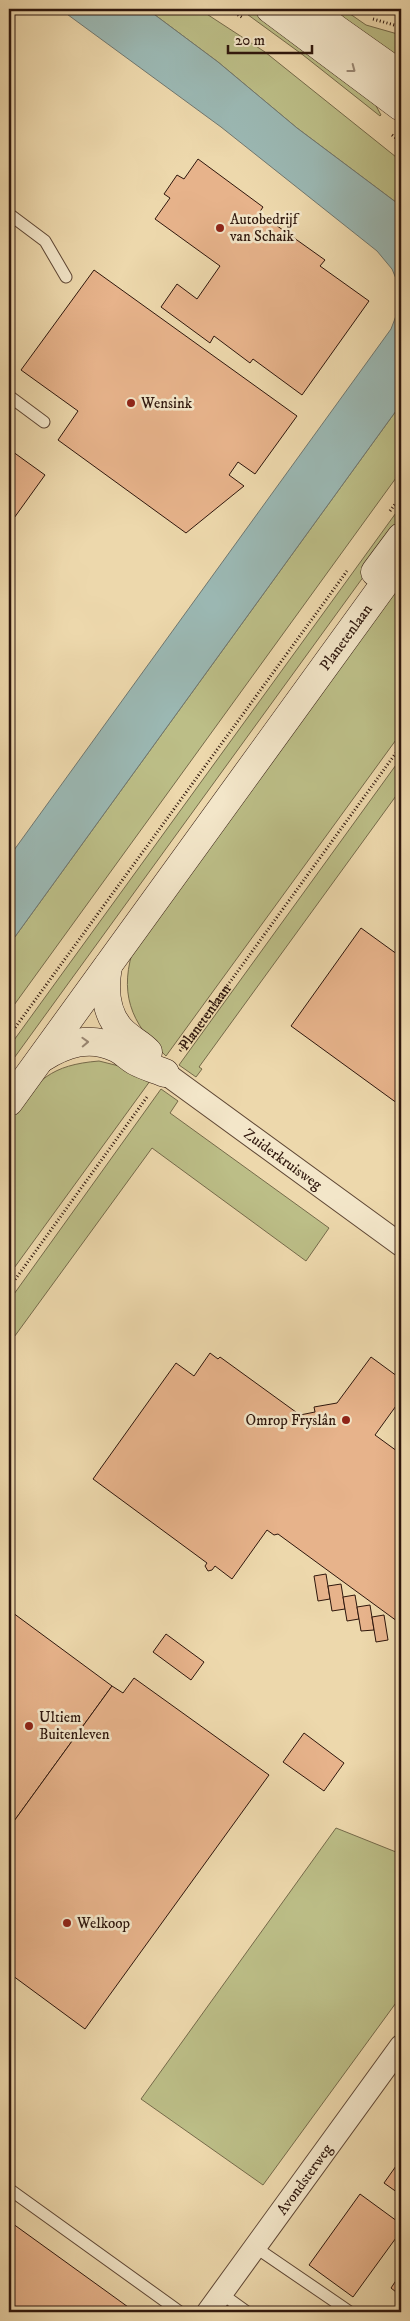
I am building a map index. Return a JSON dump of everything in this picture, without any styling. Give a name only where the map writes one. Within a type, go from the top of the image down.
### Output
[{"type":"main road","points":[[270,9],[401,107]]},
{"type":"main road","points":[[311,9],[401,75]]},
{"type":"main road","name":"Planetenlaan","points":[[9,1077],[393,528]]},
{"type":"main road","name":"Planetenlaan","points":[[9,1102],[401,562]]},
{"type":"main road","points":[[108,966],[106,989],[110,1012],[122,1032],[145,1049],[164,1073]]},
{"type":"main road","points":[[41,1059],[69,1044],[85,1041],[100,1042],[117,1048],[135,1061],[164,1073]]},
{"type":"street","name":"Zuiderkruisweg","points":[[164,1073],[401,1245]]},
{"type":"street","name":"Avondsterweg","points":[[208,2312],[401,2046]]},
{"type":"lane","points":[[9,214],[45,241],[66,277]]},
{"type":"lane","points":[[9,396],[44,422]]},
{"type":"lane","points":[[9,2188],[180,2312]]},
{"type":"lane","points":[[255,2247],[350,2312]]},
{"type":"lane","points":[[222,2294],[247,2312]]},
{"type":"path","points":[[369,18],[401,27]]},
{"type":"path","points":[[391,134],[401,142]]},
{"type":"path","points":[[393,528],[401,496]]},
{"type":"path","points":[[9,1036],[350,566]]},
{"type":"path","name":"Planetenlaan","points":[[9,1288],[401,746]]},
{"type":"green space","points":[[147,9],[199,9],[265,52],[401,161],[401,206],[297,128],[218,62]]},
{"type":"green space","points":[[240,9],[256,9],[261,12],[375,104],[381,115],[380,116],[303,55]]},
{"type":"green space","points":[[328,9],[343,9],[366,25],[401,35],[401,64]]},
{"type":"green space","points":[[401,404],[401,471],[9,1012],[9,945]]},
{"type":"green space","points":[[401,506],[401,525],[9,1065],[9,1047]]},
{"type":"green space","points":[[401,575],[401,733],[166,1056],[144,1031],[136,1019],[131,1006],[128,992],[128,977],[135,944]]},
{"type":"green space","points":[[401,758],[401,789],[199,1067],[202,1069],[196,1077],[179,1065]]},
{"type":"green space","points":[[99,1061],[127,1068],[150,1081],[9,1275],[9,1115],[29,1092],[47,1076],[68,1066]]},
{"type":"green space","points":[[161,1089],[178,1101],[170,1113],[329,1228],[306,1261],[152,1148],[9,1344],[9,1301]]},
{"type":"green space","points":[[336,1828],[401,1854],[401,1996],[263,2185],[141,2099]]},
{"type":"water","points":[[60,9],[147,9],[218,62],[297,128],[401,206],[401,404],[9,945],[9,857],[391,329],[399,308],[397,281],[392,269],[377,251],[221,127]]},
{"type":"building","points":[[198,159],[263,207],[259,213],[325,260],[320,266],[369,301],[302,395],[253,359],[250,363],[214,336],[210,343],[161,307],[177,284],[197,299],[220,266],[155,219],[170,198],[164,194],[177,175],[184,179]]},
{"type":"building","points":[[94,270],[297,416],[255,474],[238,462],[229,475],[244,486],[186,533],[58,440],[78,411],[21,370]]},
{"type":"building","points":[[9,449],[45,475],[9,525]]},
{"type":"building","points":[[361,928],[401,957],[401,1106],[291,1026]]},
{"type":"building","points":[[210,1353],[218,1359],[220,1357],[300,1415],[315,1412],[314,1407],[337,1403],[371,1357],[401,1379],[401,1399],[375,1435],[401,1454],[401,1624],[278,1534],[274,1535],[267,1530],[232,1579],[215,1566],[212,1570],[208,1571],[205,1566],[207,1563],[93,1479],[176,1363],[194,1376]]},
{"type":"building","points":[[326,1574],[330,1599],[318,1601],[314,1576]]},
{"type":"building","points":[[341,1584],[345,1609],[332,1611],[328,1586]]},
{"type":"building","points":[[355,1595],[359,1619],[347,1621],[343,1597]]},
{"type":"building","points":[[370,1605],[374,1630],[361,1631],[357,1607]]},
{"type":"building","points":[[9,1610],[112,1686],[9,1828]]},
{"type":"building","points":[[384,1615],[388,1640],[376,1642],[372,1617]]},
{"type":"building","points":[[166,1634],[204,1662],[191,1680],[153,1652]]},
{"type":"building","points":[[134,1678],[269,1775],[85,2029],[9,1973],[9,1828],[112,1686],[123,1693]]},
{"type":"building","points":[[304,1733],[344,1763],[324,1791],[283,1762]]},
{"type":"building","points":[[401,2159],[401,2195],[384,2183]]},
{"type":"building","points":[[360,2194],[401,2224],[401,2231],[353,2297],[309,2265]]},
{"type":"building","points":[[9,2221],[135,2312],[9,2312]]},
{"type":"building","points":[[401,2273],[401,2296],[391,2288]]},
{"type":"place","name":"Autobedrijf van Schaik","points":[[220,228]]},
{"type":"place","name":"Wensink","points":[[131,403]]},
{"type":"place","name":"Omrop Fryslân","points":[[346,1420]]},
{"type":"place","name":"Ultiem Buitenleven","points":[[29,1726]]},
{"type":"place","name":"Welkoop","points":[[67,1923]]}]
